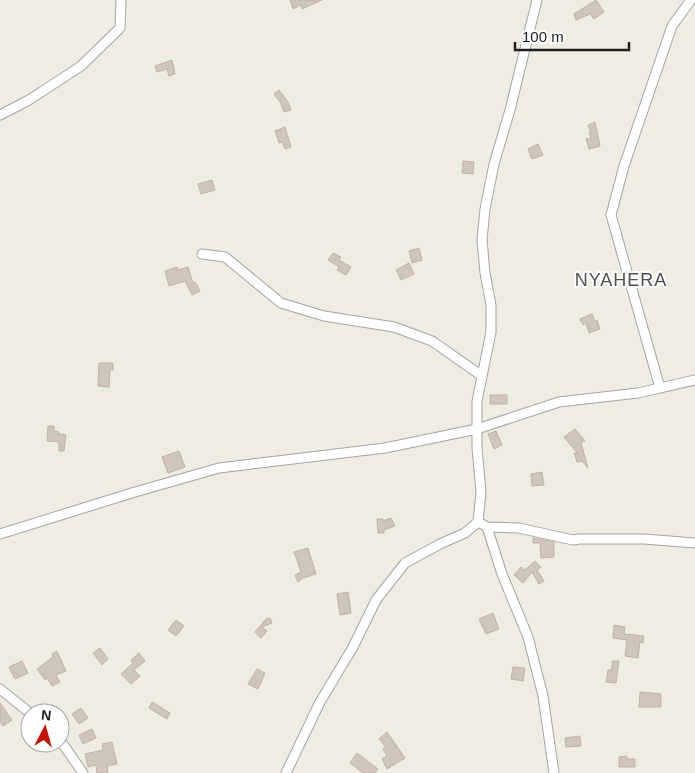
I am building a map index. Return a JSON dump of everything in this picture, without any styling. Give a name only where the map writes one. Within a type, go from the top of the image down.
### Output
[{"type":"street","points":[[0,115],[29,100],[81,66],[120,28],[121,0]]},
{"type":"street","points":[[660,388],[611,214],[624,166],[672,26],[691,0]]},
{"type":"street","points":[[286,773],[320,702],[353,647],[376,600],[405,563],[464,533],[478,522],[481,492],[477,401],[491,332],[491,305],[485,273],[482,240],[485,209],[494,164],[510,110],[534,2]]},
{"type":"street","points":[[202,254],[225,257],[281,302],[324,316],[394,327],[432,341],[482,376]]},
{"type":"street","points":[[0,534],[219,468],[385,448],[477,429],[559,402],[638,393],[695,380]]},
{"type":"street","points":[[478,522],[487,527],[519,528],[573,540],[644,540],[695,543]]},
{"type":"street","points":[[487,527],[502,574],[528,637],[543,696],[554,773]]},
{"type":"street","points":[[0,689],[20,705]]},
{"type":"street","points":[[69,753],[83,773]]},
{"type":"building","points":[[290,0],[322,0],[302,9],[301,5],[293,9]]},
{"type":"building","points":[[596,0],[604,12],[594,19],[590,14],[576,20],[574,14]]},
{"type":"building","points":[[172,60],[175,74],[169,76],[167,69],[157,72],[155,66]]},
{"type":"building","points":[[279,90],[288,102],[291,110],[284,112],[274,94]]},
{"type":"building","points":[[595,122],[600,146],[589,149],[586,139],[591,138],[589,133],[591,133],[588,125]]},
{"type":"building","points":[[285,127],[291,147],[285,149],[282,142],[279,143],[275,131]]},
{"type":"building","points":[[538,144],[543,155],[532,159],[528,149]]},
{"type":"building","points":[[463,161],[474,162],[473,174],[462,173]]},
{"type":"building","points":[[212,180],[215,190],[201,194],[198,184]]},
{"type":"building","points":[[419,248],[422,260],[412,263],[409,251]]},
{"type":"building","points":[[333,253],[341,257],[339,260],[351,267],[346,275],[337,270],[339,267],[328,260]]},
{"type":"building","points":[[409,263],[414,274],[401,280],[396,270]]},
{"type":"building","points":[[177,267],[178,270],[188,267],[193,283],[195,282],[200,291],[192,295],[185,281],[169,286],[165,271]]},
{"type":"building","points":[[592,314],[595,321],[597,320],[600,329],[589,333],[586,323],[583,325],[580,319]]},
{"type":"building","points":[[99,363],[113,363],[113,370],[110,370],[109,387],[98,386]]},
{"type":"building","points":[[490,395],[507,395],[507,404],[490,404]]},
{"type":"building","points":[[48,426],[54,426],[54,431],[66,435],[64,451],[59,451],[59,442],[47,441]]},
{"type":"building","points":[[575,429],[585,441],[581,443],[588,468],[582,461],[577,462],[574,453],[578,454],[564,437]]},
{"type":"building","points":[[496,431],[502,445],[494,449],[488,434]]},
{"type":"building","points":[[179,451],[185,467],[168,473],[162,457]]},
{"type":"building","points":[[542,472],[544,485],[532,486],[531,474]]},
{"type":"building","points":[[391,518],[395,526],[384,530],[384,533],[378,533],[377,519],[383,519],[383,521]]},
{"type":"building","points":[[533,538],[554,542],[554,557],[541,558],[540,543],[533,543]]},
{"type":"building","points":[[308,548],[316,574],[303,578],[298,582],[295,575],[301,572],[294,552]]},
{"type":"building","points":[[535,561],[541,567],[537,570],[544,581],[539,584],[532,572],[523,583],[514,575],[521,567],[525,570]]},
{"type":"building","points":[[348,592],[351,613],[340,615],[337,594]]},
{"type":"building","points":[[493,613],[499,629],[486,634],[479,619]]},
{"type":"building","points":[[270,618],[272,623],[262,627],[267,631],[261,638],[255,632],[266,619]]},
{"type":"building","points":[[176,620],[184,626],[176,636],[168,630]]},
{"type":"building","points":[[614,625],[625,627],[624,634],[644,636],[643,643],[640,642],[638,658],[625,656],[627,640],[613,638]]},
{"type":"building","points":[[100,648],[108,659],[102,665],[93,653]]},
{"type":"building","points":[[57,651],[66,671],[56,675],[60,682],[52,686],[47,678],[45,680],[37,669],[53,657],[52,654]]},
{"type":"building","points":[[139,653],[145,661],[134,670],[140,676],[131,684],[121,674],[133,663],[131,660]]},
{"type":"building","points":[[22,661],[28,673],[15,679],[9,667]]},
{"type":"building","points":[[612,661],[619,661],[616,683],[606,682],[608,670],[612,670]]},
{"type":"building","points":[[513,667],[525,668],[523,681],[511,679]]},
{"type":"building","points":[[257,669],[265,673],[258,689],[248,684]]},
{"type":"building","points":[[640,692],[661,694],[661,707],[639,707]]},
{"type":"building","points":[[152,702],[170,713],[167,719],[149,708]]},
{"type":"building","points":[[0,703],[12,720],[3,726],[0,722]]},
{"type":"building","points":[[81,708],[88,718],[79,724],[72,714]]},
{"type":"building","points":[[92,729],[96,738],[83,744],[79,735]]},
{"type":"building","points":[[387,732],[405,758],[387,769],[382,759],[387,756],[383,749],[386,747],[379,739]]},
{"type":"building","points":[[580,736],[581,746],[566,747],[565,738]]},
{"type":"building","points":[[112,742],[117,764],[107,766],[108,773],[97,773],[96,765],[88,767],[85,754],[103,750],[102,744]]},
{"type":"building","points":[[357,753],[378,769],[375,773],[363,773],[350,763]]},
{"type":"building","points":[[627,756],[627,759],[635,759],[635,767],[619,767],[619,757]]},
{"type":"district","name":"NYAHERA","points":[[621,280]]}]
